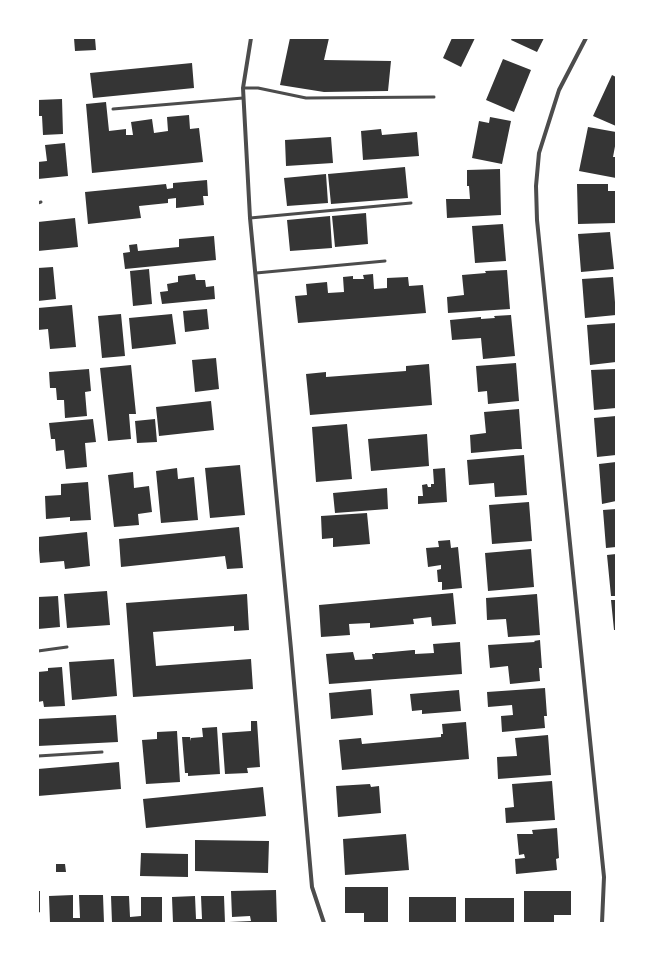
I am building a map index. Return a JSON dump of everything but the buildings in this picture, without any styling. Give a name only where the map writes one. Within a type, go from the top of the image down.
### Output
[{"type":"street","points":[[251,38],[243,88],[250,218],[312,887],[324,923]]},
{"type":"street","points":[[586,38],[559,90],[540,153],[536,186],[537,220],[604,877],[602,923]]},
{"type":"lane","points":[[243,88],[258,88],[306,98],[434,97]]},
{"type":"lane","points":[[113,109],[243,98]]},
{"type":"lane","points":[[250,218],[411,203]]},
{"type":"lane","points":[[256,273],[385,261]]},
{"type":"lane","points":[[38,651],[67,648]]},
{"type":"lane","points":[[38,756],[102,752]]}]
